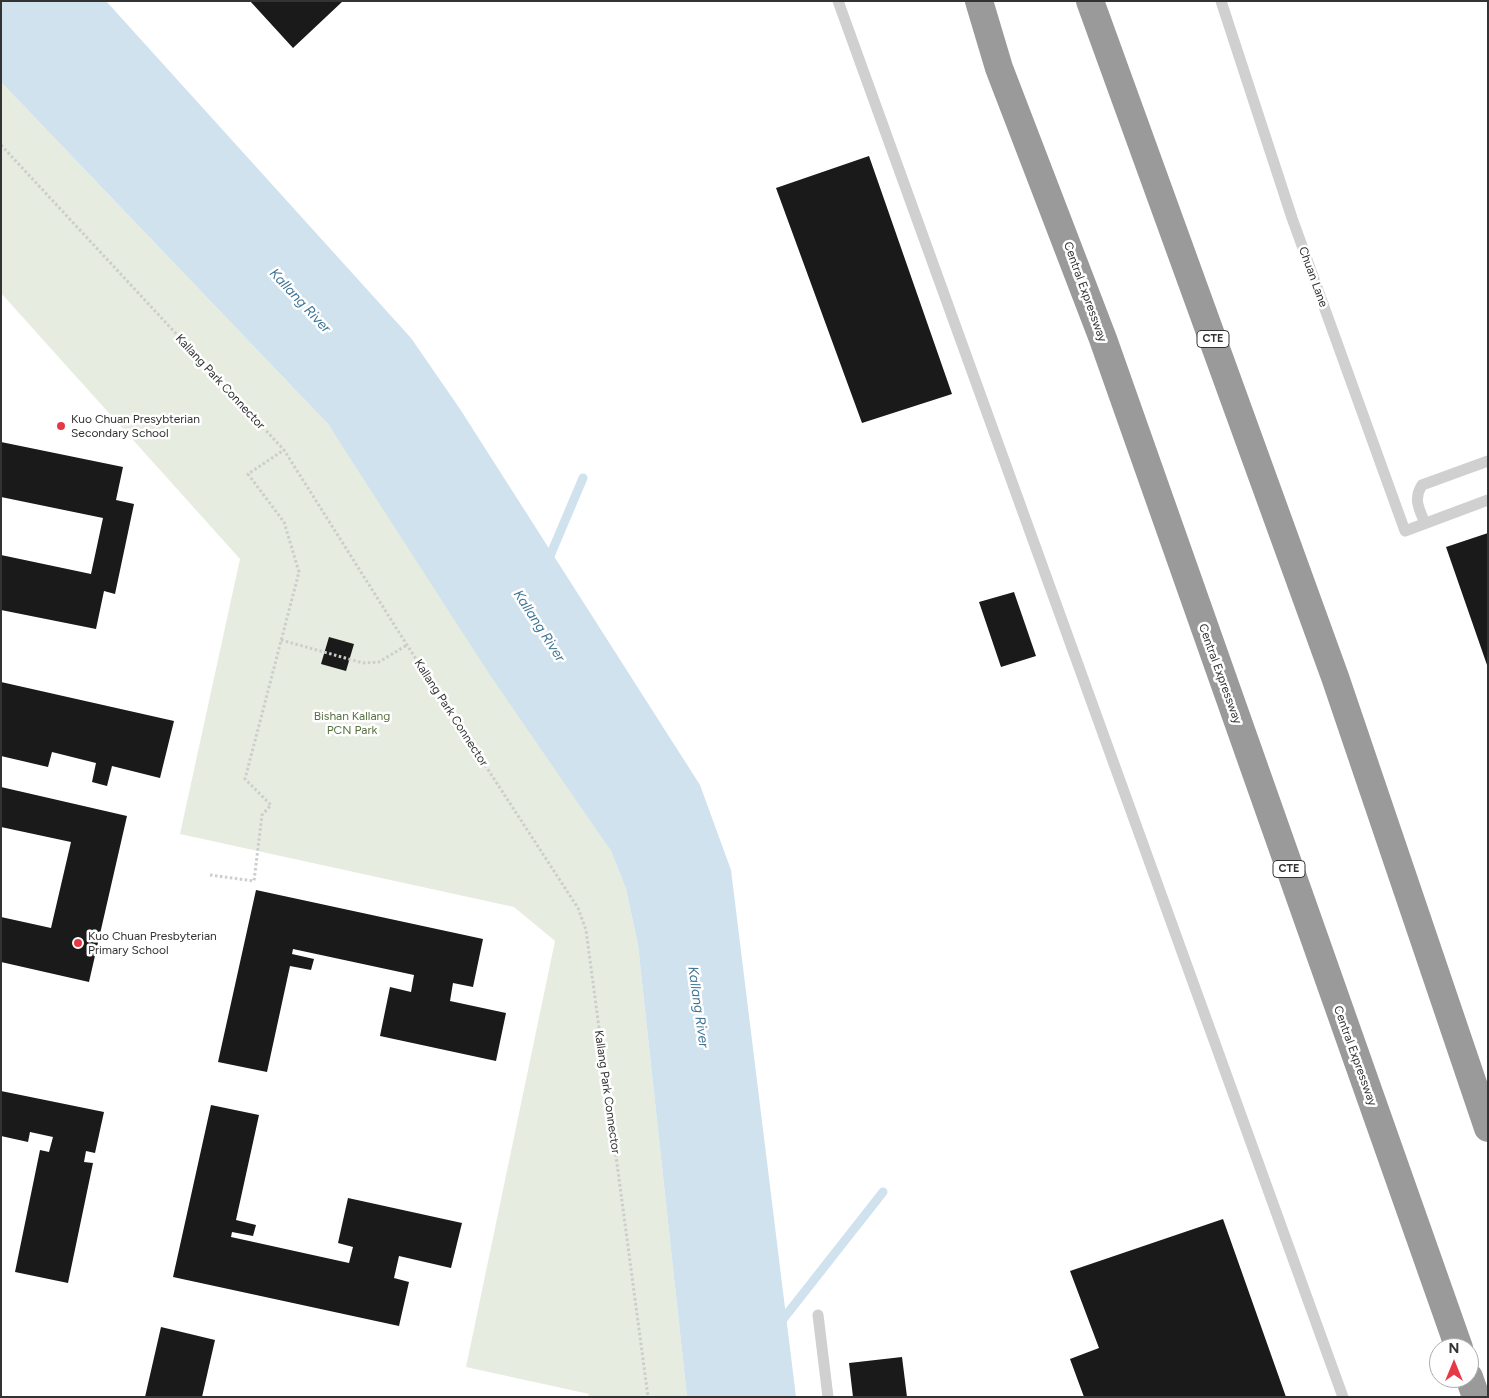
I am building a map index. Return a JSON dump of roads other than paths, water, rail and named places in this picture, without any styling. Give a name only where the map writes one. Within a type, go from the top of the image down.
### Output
[{"type":"highway","name":"Central Expressway","points":[[980,1],[999,68],[1102,339],[1455,1338]]},
{"type":"highway","name":"CTE","points":[[1090,1],[1335,677],[1488,1128]]},
{"type":"lane","points":[[838,1],[1343,1397]]},
{"type":"lane","name":"Chuan Lane","points":[[1221,1],[1292,218],[1405,531],[1488,500]]},
{"type":"lane","points":[[1425,524],[1417,503],[1416,494],[1422,485],[1488,461]]},
{"type":"lane","points":[[818,1315],[828,1397]]},
{"type":"water","name":"Kallang River","points":[[1,1],[106,1],[411,338],[460,409],[700,785],[731,870],[796,1397],[687,1397],[638,945],[626,889],[611,851],[488,672],[328,424],[1,82]]},
{"type":"waterway","points":[[547,563],[583,478]]},
{"type":"waterway","points":[[780,1323],[883,1192]]},
{"type":"place","name":"Kuo Chuan Presybterian Secondary School","points":[[61,426]]},
{"type":"place","name":"Kuo Chuan Presbyterian Primary School","points":[[78,943]]},
{"type":"park label","name":"Bishan Kallang PCN Park","points":[[352,723]]}]
